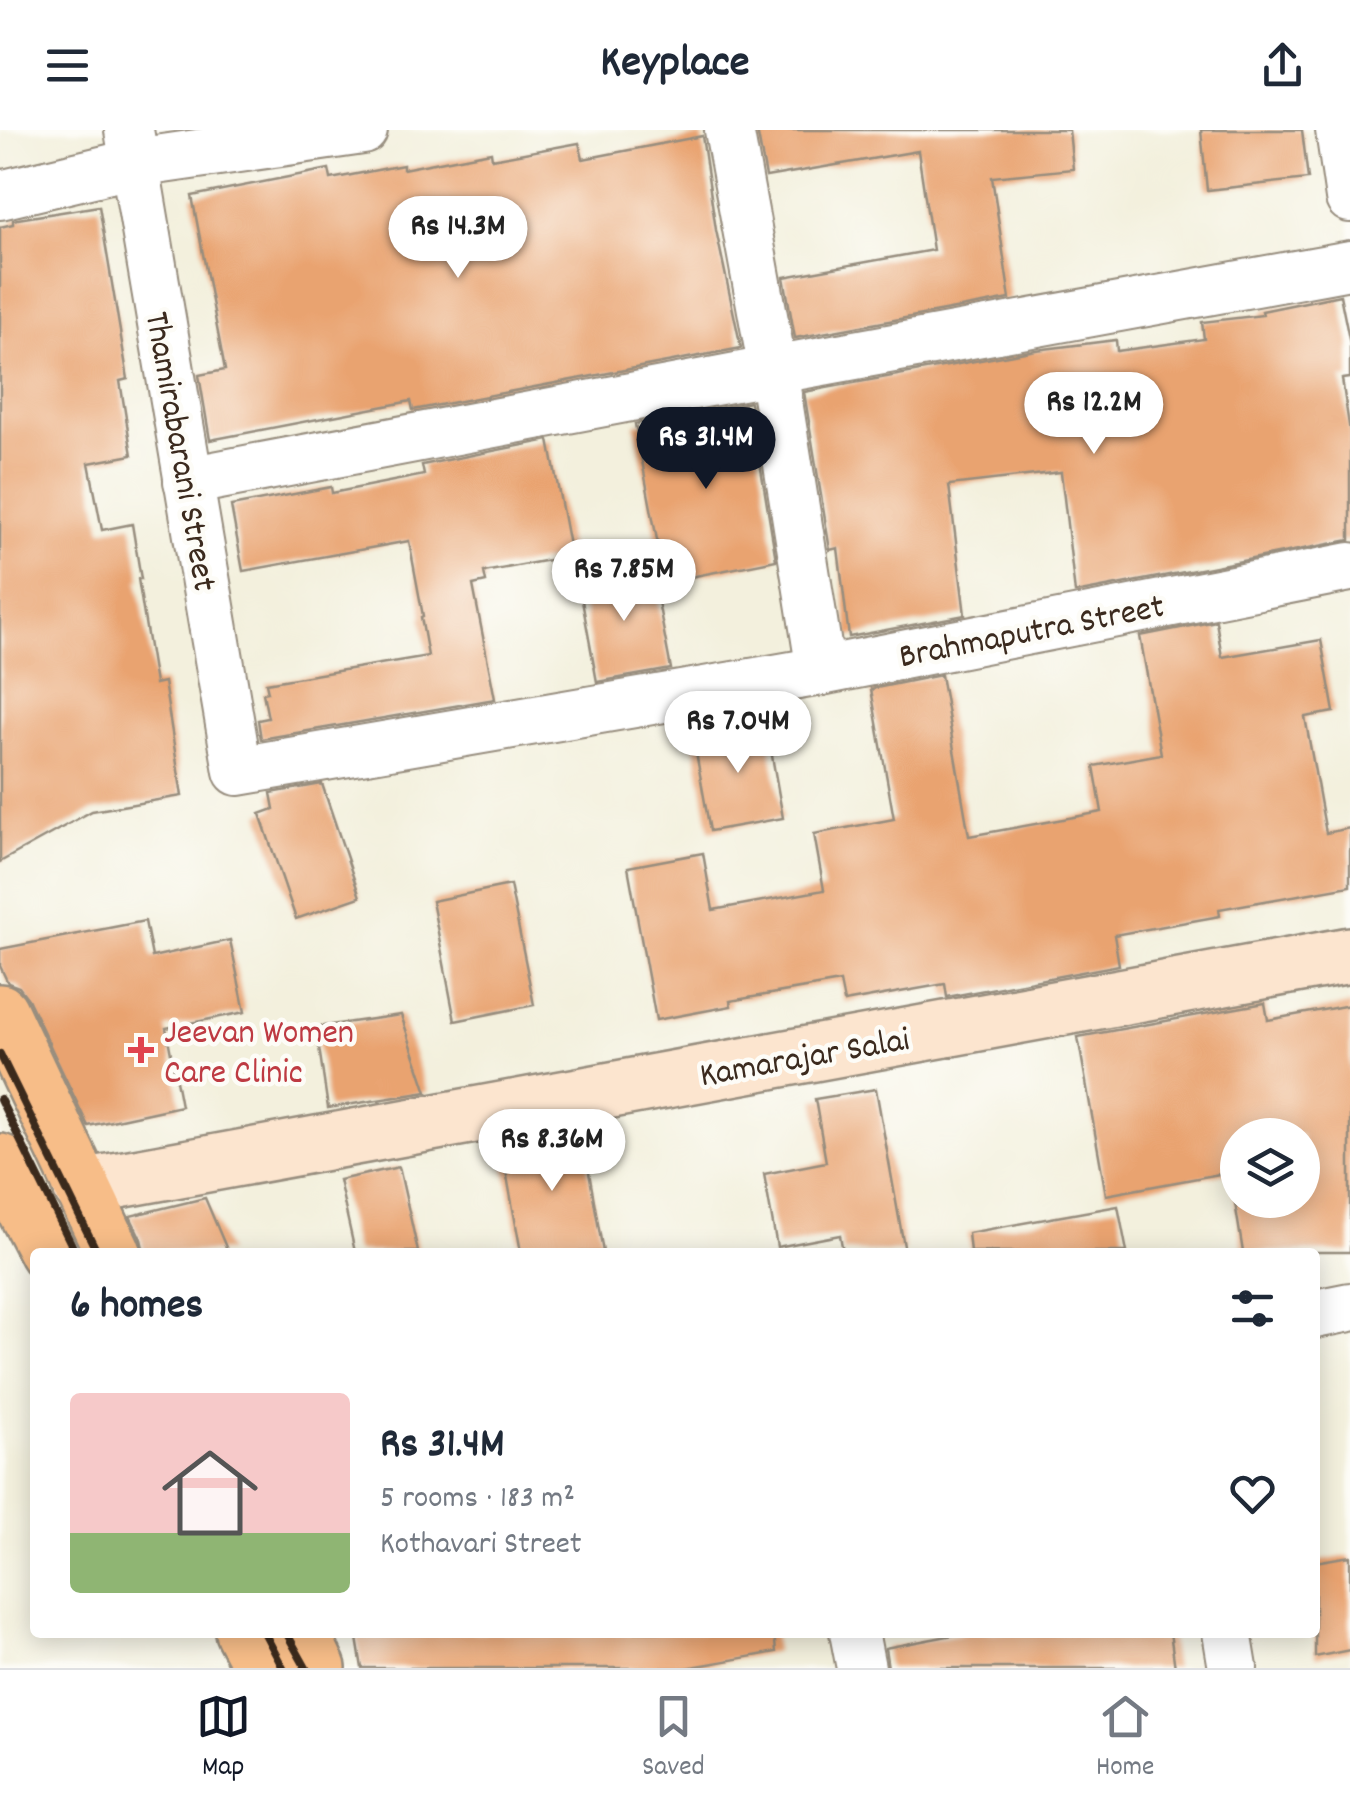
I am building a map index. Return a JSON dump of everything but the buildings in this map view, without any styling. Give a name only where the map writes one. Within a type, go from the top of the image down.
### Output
[{"type":"main road","points":[[0,1012],[112,1248]]},
{"type":"main road","points":[[0,1162],[45,1248]]},
{"type":"main road","points":[[247,1638],[262,1668]]},
{"type":"main road","points":[[304,1638],[318,1668]]},
{"type":"street","points":[[0,195],[132,147],[362,130]]},
{"type":"street","points":[[729,130],[821,671]]},
{"type":"street","points":[[1340,130],[1350,198]]},
{"type":"street","name":"Thamirabarani Street","points":[[132,147],[238,771]]},
{"type":"street","points":[[188,481],[1350,266]]},
{"type":"street","name":"Brahmaputra Street","points":[[238,771],[821,671],[1350,567]]},
{"type":"street","name":"Kamarajar Salai","points":[[81,1187],[1350,955]]},
{"type":"street","points":[[1320,1313],[1350,1307]]},
{"type":"street","points":[[855,1638],[861,1668]]},
{"type":"street","points":[[1228,1638],[1233,1668]]},
{"type":"railway","points":[[0,1054],[95,1248]]},
{"type":"railway","points":[[0,1099],[73,1248]]},
{"type":"railway","points":[[267,1638],[283,1668]]},
{"type":"railway","points":[[289,1638],[306,1668]]},
{"type":"place","name":"Jeevan Women Care Clinic","points":[[141,1050]]}]
